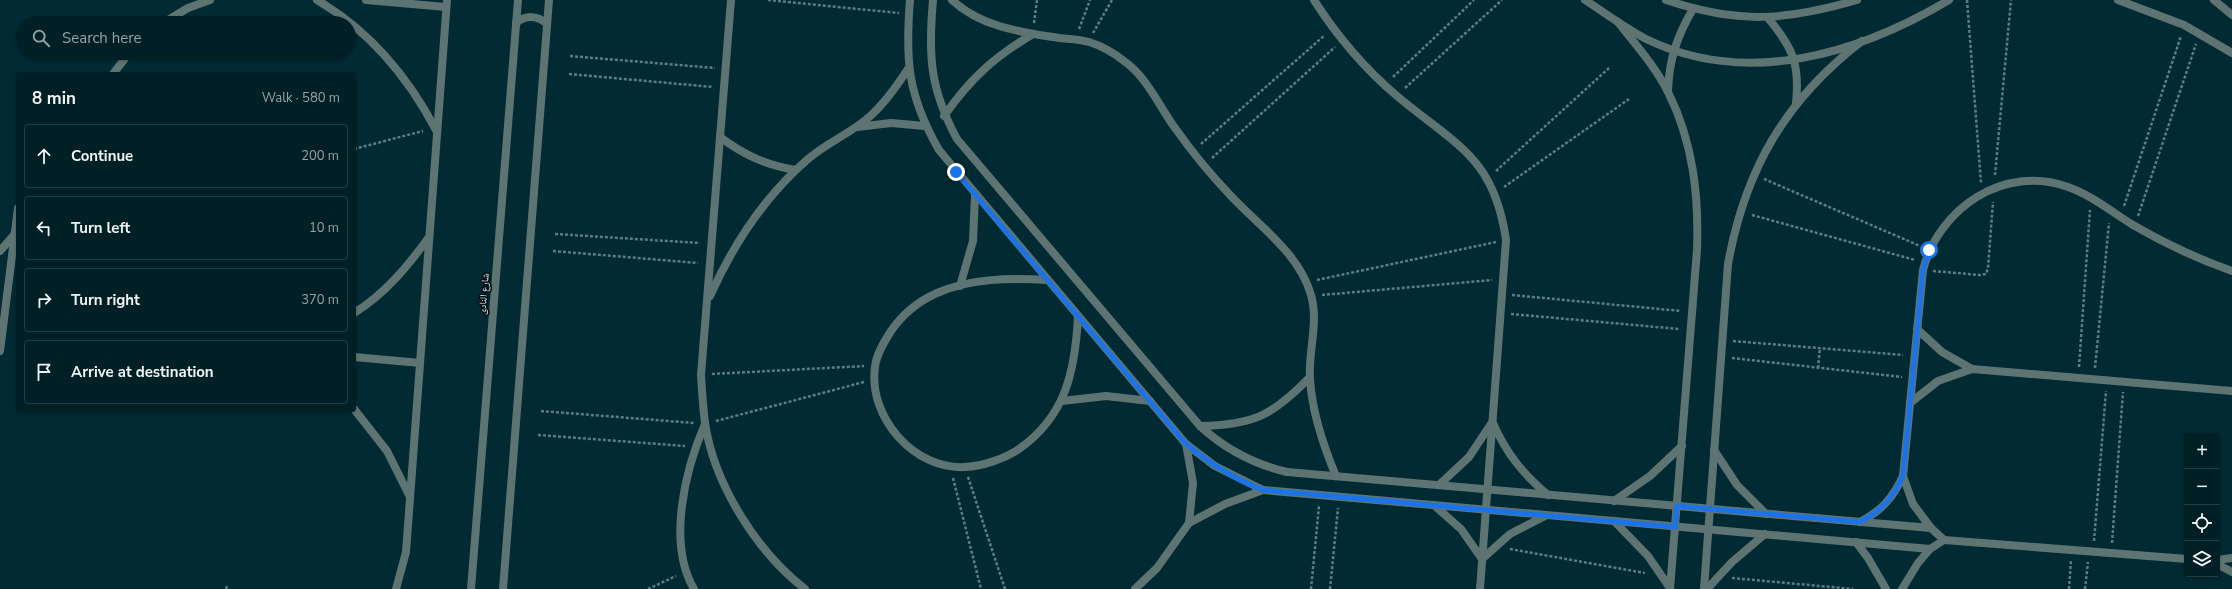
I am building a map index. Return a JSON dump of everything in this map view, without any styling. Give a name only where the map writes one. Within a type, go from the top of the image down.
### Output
[{"type":"street","points":[[175,16],[188,8],[210,0]]},
{"type":"street","points":[[317,0],[341,16]]},
{"type":"street","points":[[366,0],[447,4],[436,131],[430,237],[406,552],[396,589]]},
{"type":"street","name":"شارع النادى","points":[[471,589],[518,0]]},
{"type":"street","points":[[503,589],[549,0]]},
{"type":"street","points":[[730,0],[701,375],[705,424],[718,467],[729,494],[748,527],[770,556],[805,589]]},
{"type":"street","points":[[910,0],[907,36],[908,69],[914,98],[925,126],[939,150],[1186,444],[1220,469],[1263,490],[1930,549]]},
{"type":"street","points":[[933,0],[930,59],[935,88],[944,116],[957,139],[972,160],[1200,426],[1231,451],[1268,468],[1287,472],[1931,528]]},
{"type":"street","points":[[952,0],[979,18],[1006,29],[1088,42],[1108,50],[1126,62],[1142,78],[1193,152],[1204,165],[1229,194],[1285,249],[1297,264],[1311,296],[1314,315],[1309,378],[1319,428],[1336,476]]},
{"type":"street","points":[[1314,0],[1342,40],[1364,65],[1397,96],[1453,140],[1476,161],[1488,178],[1503,216],[1506,240],[1480,589]]},
{"type":"street","points":[[1585,0],[1647,39],[1673,49],[1704,58],[1734,62],[1764,63],[1795,60],[1826,53],[1862,41],[1915,18],[1949,0]]},
{"type":"street","points":[[1666,0],[1693,9],[1728,16],[1768,18],[1818,12],[1857,0]]},
{"type":"street","points":[[2118,0],[2184,25],[2232,54]]},
{"type":"street","points":[[2214,0],[2232,15]]},
{"type":"street","points":[[1668,92],[1669,70],[1673,49],[1681,28],[1693,9]]},
{"type":"street","points":[[516,23],[520,19],[532,16],[543,20],[547,24]]},
{"type":"street","points":[[1768,18],[1784,38],[1795,60],[1798,82],[1796,103]]},
{"type":"street","points":[[1618,22],[1655,71],[1668,92],[1682,126],[1691,156],[1696,187],[1698,226],[1692,330],[1670,589]]},
{"type":"street","points":[[356,28],[382,52],[411,88],[436,131]]},
{"type":"street","points":[[944,116],[962,91],[983,68],[1007,49],[1033,34]]},
{"type":"street","points":[[1704,589],[1728,264],[1740,212],[1753,174],[1766,150],[1796,103],[1838,60],[1862,41]]},
{"type":"street","points":[[115,72],[124,60]]},
{"type":"street","points":[[707,302],[724,266],[745,232],[768,200],[795,170],[824,146],[856,127],[885,101],[908,69]]},
{"type":"street","points":[[856,127],[891,123],[925,126]]},
{"type":"street","points":[[720,137],[755,160],[774,166],[795,170]]},
{"type":"street","points":[[1860,522],[1887,504],[1896,491],[1903,476],[1924,266],[1929,250],[1938,233],[1950,217],[1965,204],[1994,188],[2018,182],[2043,182],[2067,186],[2091,198],[2134,226],[2198,258],[2232,271]]},
{"type":"street","points":[[960,286],[973,241],[976,195]]},
{"type":"street","points":[[0,351],[16,222]]},
{"type":"street","points":[[0,251],[14,236]]},
{"type":"street","points":[[356,312],[380,294],[398,277],[430,237]]},
{"type":"street","points":[[1047,280],[1003,279],[960,286],[937,293],[916,305],[897,322],[884,343],[875,366],[874,380],[881,410],[890,426],[906,445],[926,458],[950,466],[965,467],[989,463],[1012,454],[1032,440],[1049,422],[1062,401],[1074,360],[1078,317]]},
{"type":"street","points":[[1917,329],[1942,352],[1972,369]]},
{"type":"street","points":[[356,357],[420,363]]},
{"type":"street","points":[[1910,403],[1938,381],[1972,369],[2232,391]]},
{"type":"street","points":[[1200,426],[1231,425],[1261,416],[1288,400],[1309,378]]},
{"type":"street","points":[[1062,401],[1106,396],[1150,401]]},
{"type":"street","points":[[356,412],[387,451],[410,498]]},
{"type":"street","points":[[1439,485],[1469,457],[1492,422]]},
{"type":"street","points":[[1492,422],[1502,443],[1515,463],[1530,480],[1548,495]]},
{"type":"street","points":[[694,589],[685,572],[680,549],[681,526],[686,478],[695,447],[705,424]]},
{"type":"street","points":[[1137,588],[1174,546],[1189,523],[1193,483],[1186,444]]},
{"type":"street","points":[[1614,501],[1650,476],[1682,446]]},
{"type":"street","points":[[1714,450],[1736,485],[1766,514]]},
{"type":"street","points":[[1903,476],[1913,504],[1931,528],[1944,540]]},
{"type":"street","points":[[1189,523],[1225,504],[1263,490]]},
{"type":"street","points":[[1435,506],[1461,529],[1482,559]]},
{"type":"street","points":[[1482,559],[1494,546],[1521,527],[1545,515]]},
{"type":"street","points":[[1614,521],[1632,538],[1662,575],[1670,589]]},
{"type":"street","points":[[1707,589],[1717,577],[1748,547],[1765,534]]},
{"type":"street","points":[[1902,589],[1918,563],[1930,549],[1944,540],[2184,559]]},
{"type":"street","points":[[1856,542],[1868,558],[1886,589]]},
{"type":"street","points":[[2220,560],[2232,558]]},
{"type":"street","points":[[2220,566],[2232,572]]},
{"type":"path","points":[[768,0],[909,14]]},
{"type":"path","points":[[1033,34],[1037,0]]},
{"type":"path","points":[[1074,40],[1090,0]]},
{"type":"path","points":[[1088,42],[1112,0]]},
{"type":"path","points":[[1385,85],[1474,0]]},
{"type":"path","points":[[1397,96],[1502,0]]},
{"type":"path","points":[[1967,0],[1981,194]]},
{"type":"path","points":[[1740,212],[1924,266],[1980,275],[1986,274],[1988,268],[2011,0]]},
{"type":"path","points":[[2120,217],[2184,25]]},
{"type":"path","points":[[1193,152],[1333,28]]},
{"type":"path","points":[[2134,226],[2199,33]]},
{"type":"path","points":[[1204,165],[1342,40]]},
{"type":"path","points":[[570,56],[725,69]]},
{"type":"path","points":[[1488,178],[1609,68]]},
{"type":"path","points":[[568,74],[724,88]]},
{"type":"path","points":[[1495,193],[1629,99]]},
{"type":"path","points":[[356,149],[436,131]]},
{"type":"path","points":[[1753,174],[1929,250]]},
{"type":"path","points":[[2078,378],[2091,198]]},
{"type":"path","points":[[2094,379],[2110,211]]},
{"type":"path","points":[[555,234],[712,244]]},
{"type":"path","points":[[1306,282],[1506,240]]},
{"type":"path","points":[[553,251],[710,264]]},
{"type":"path","points":[[1311,296],[1503,279]]},
{"type":"path","points":[[1502,294],[1693,313]]},
{"type":"path","points":[[1501,313],[1692,330]]},
{"type":"path","points":[[1722,340],[1914,356]]},
{"type":"path","points":[[1818,368],[1820,348]]},
{"type":"path","points":[[1721,357],[1912,378]]},
{"type":"path","points":[[701,375],[875,366]]},
{"type":"path","points":[[541,411],[705,424],[874,380]]},
{"type":"path","points":[[2085,589],[2091,552],[2107,380]]},
{"type":"path","points":[[2111,553],[2124,382]]},
{"type":"path","points":[[538,435],[695,447]]},
{"type":"path","points":[[950,466],[981,589]]},
{"type":"path","points":[[965,467],[1005,589]]},
{"type":"path","points":[[1311,589],[1320,495]]},
{"type":"path","points":[[1330,589],[1339,497]]},
{"type":"path","points":[[1494,546],[1662,575]]},
{"type":"path","points":[[2069,589],[2072,550]]},
{"type":"path","points":[[648,589],[685,572]]},
{"type":"path","points":[[1717,577],[1853,589]]},
{"type":"route","points":[[956,172],[1186,444],[1200,456],[1230,476],[1246,484],[1263,490],[1675,527],[1677,506],[1860,522],[1887,504],[1896,491],[1903,476],[1923,270],[1929,250]]}]
